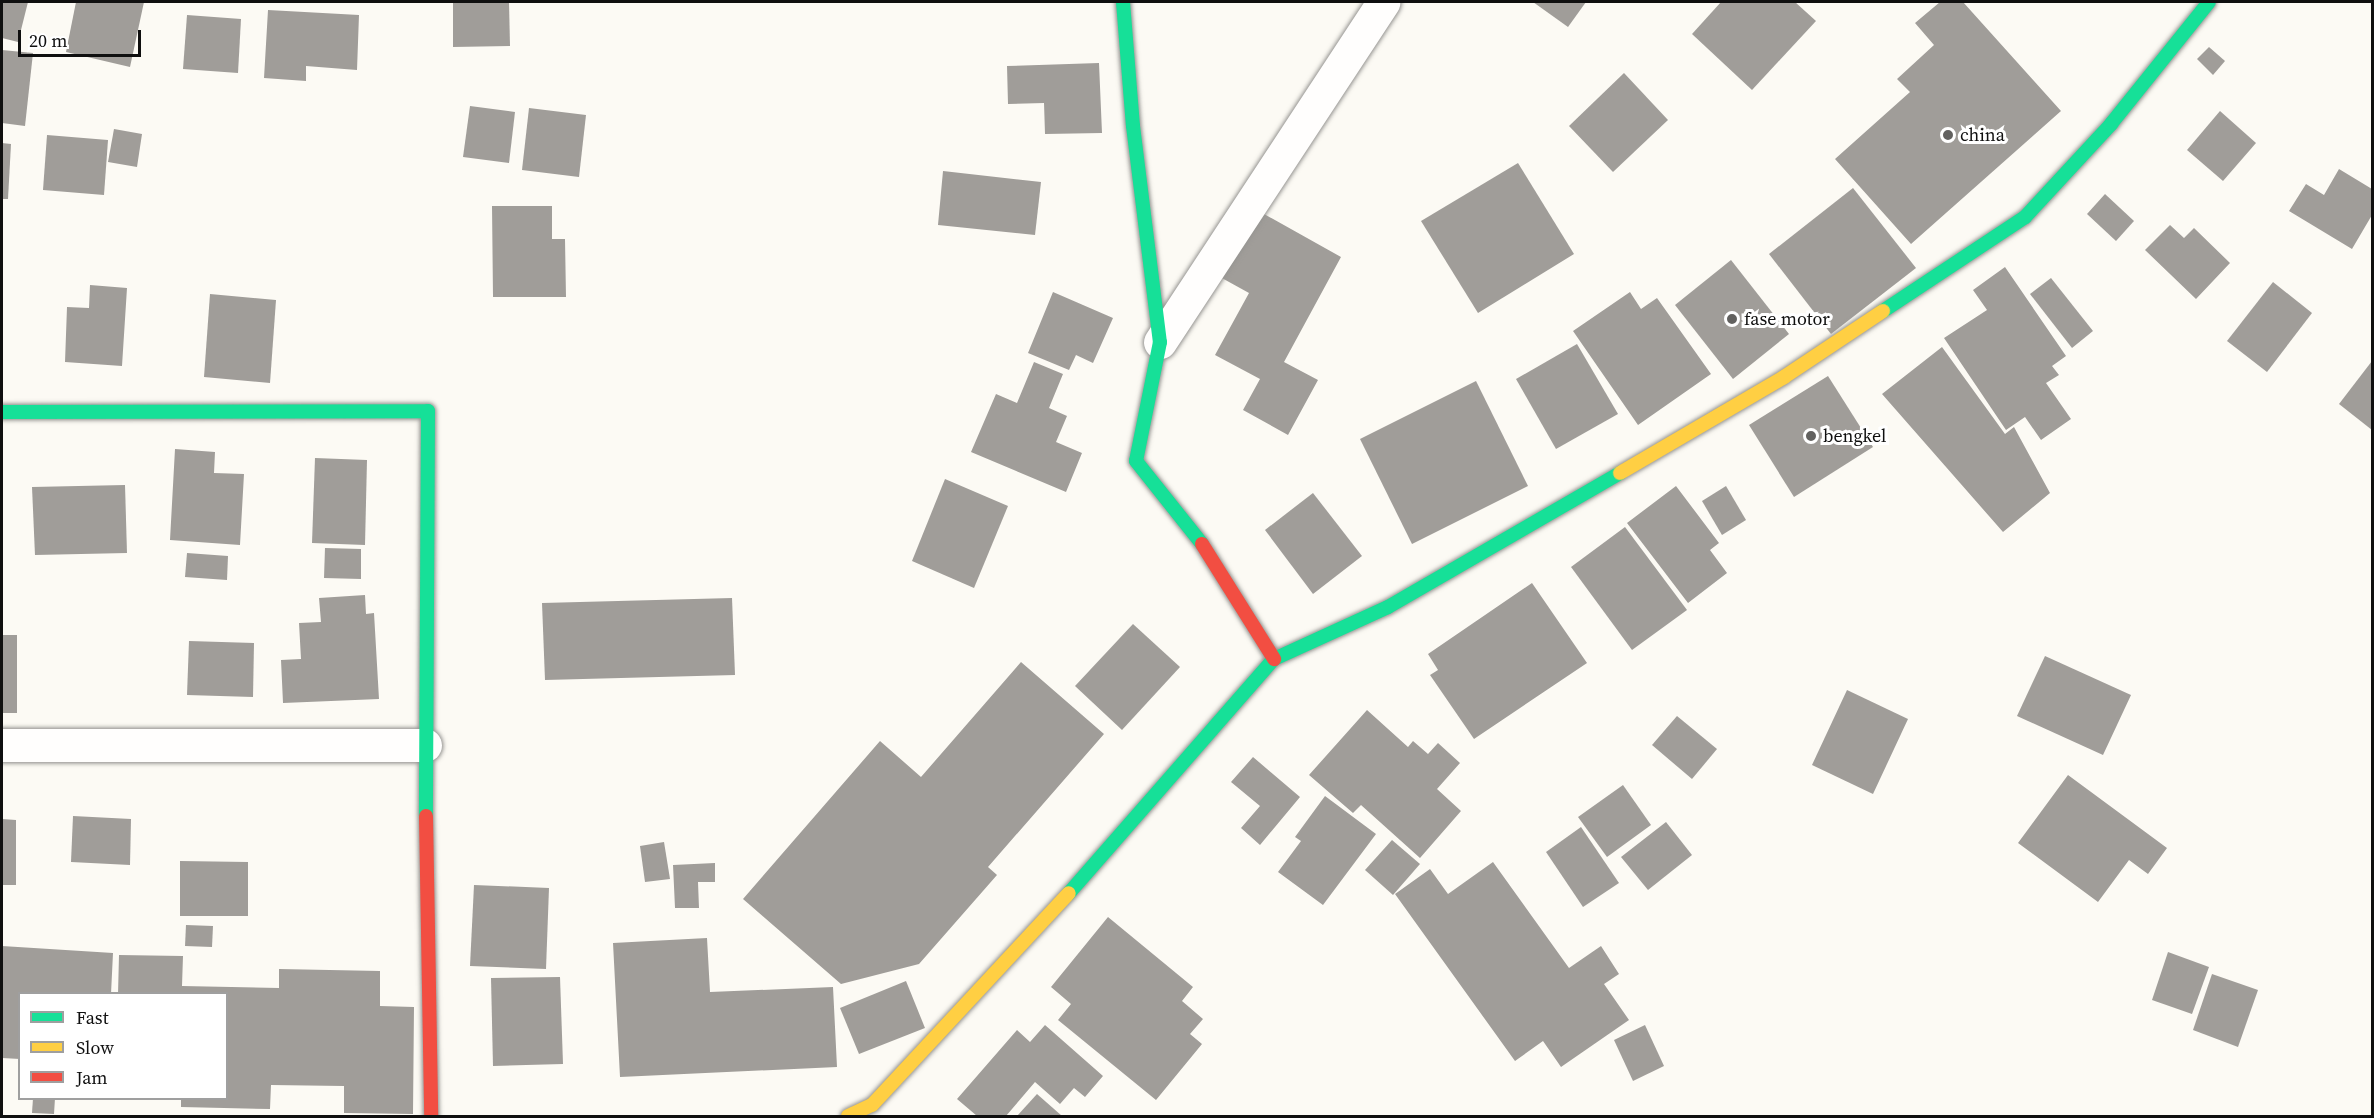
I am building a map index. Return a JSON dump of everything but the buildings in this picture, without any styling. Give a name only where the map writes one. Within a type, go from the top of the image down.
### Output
[{"type":"street","points":[[1123,2],[1133,126],[1160,342],[1136,461],[1215,560],[1274,659]]},
{"type":"street","points":[[1160,342],[1383,2]]},
{"type":"street","points":[[848,1116],[872,1105],[1112,849],[1274,659],[1388,608],[1784,377],[2025,217],[2111,124],[2209,2]]},
{"type":"street","points":[[2,412],[428,411],[425,745],[431,1116]]},
{"type":"street","points":[[2,745],[425,745]]},
{"type":"traffic: fast","points":[[1123,2],[1133,126],[1160,342],[1136,461],[1202,544]]},
{"type":"traffic: fast","points":[[1883,311],[2025,217],[2111,124],[2209,2]]},
{"type":"traffic: fast","points":[[2,412],[428,411],[426,816]]},
{"type":"traffic: fast","points":[[1069,893],[1274,659],[1388,607],[1620,473]]},
{"type":"traffic: slow","points":[[1620,473],[1784,377],[1883,311]]},
{"type":"traffic: slow","points":[[848,1116],[872,1105],[1069,893]]},
{"type":"traffic: jam","points":[[1202,544],[1274,659]]},
{"type":"traffic: jam","points":[[426,816],[431,1116]]},
{"type":"place","name":"china","points":[[1948,135]]},
{"type":"place","name":"fase motor","points":[[1732,319]]},
{"type":"place","name":"bengkel","points":[[1811,436]]}]
